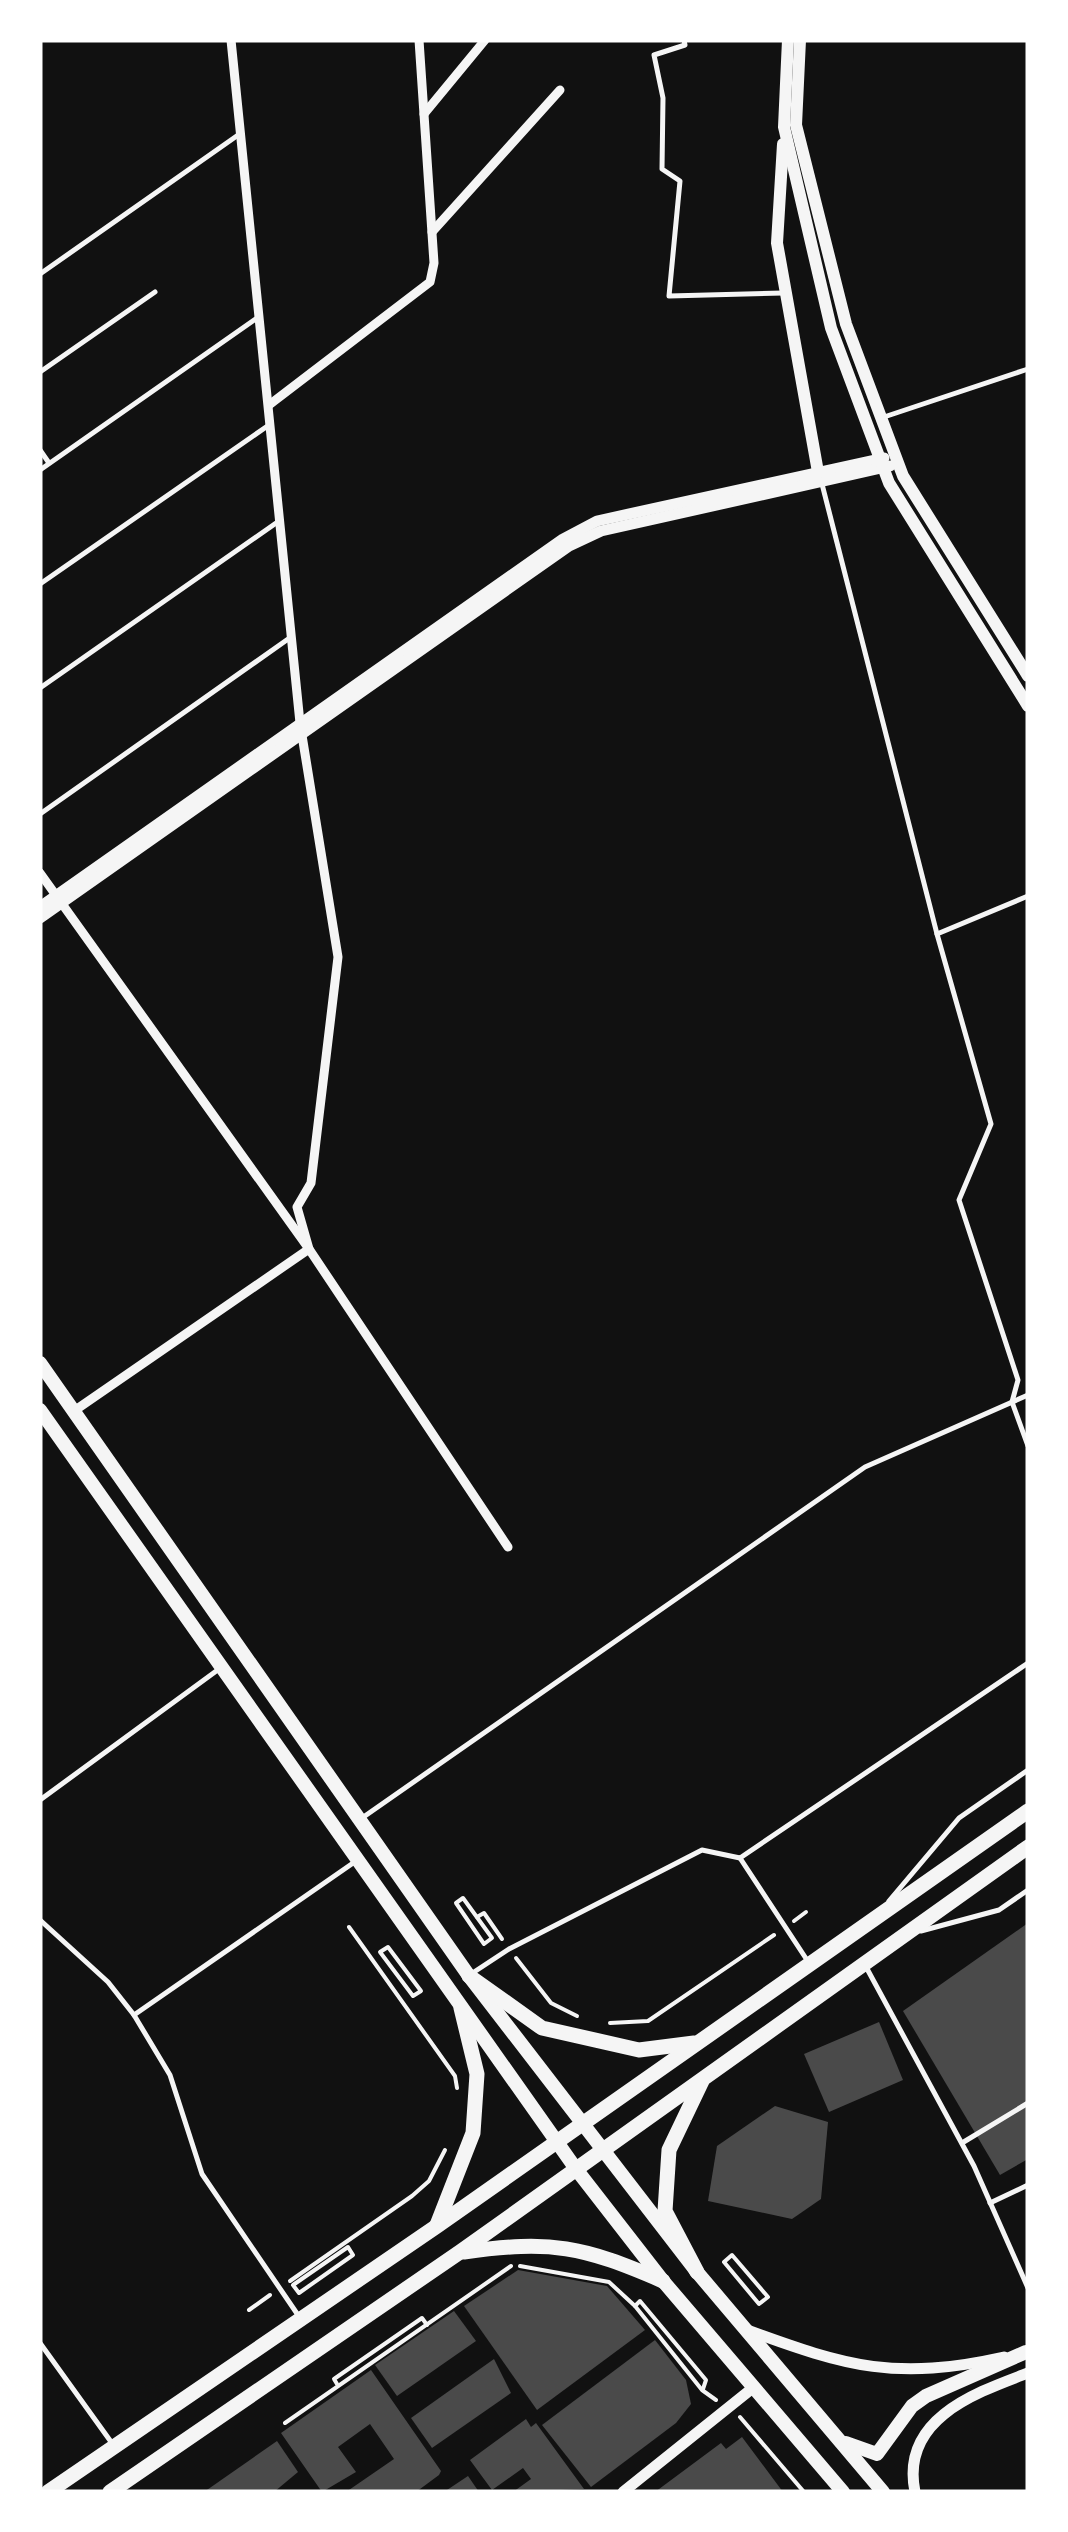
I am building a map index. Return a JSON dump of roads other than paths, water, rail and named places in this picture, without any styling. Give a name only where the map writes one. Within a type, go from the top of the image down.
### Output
[{"type":"highway","points":[[48,2492],[437,2226],[1028,1811]]},
{"type":"highway","points":[[110,2492],[460,2252],[1028,1847]]},
{"type":"highway","points":[[469,1976],[542,2028],[639,2050],[698,2042]]},
{"type":"highway","points":[[437,2226],[473,2133],[476,2074],[461,2008]]},
{"type":"highway","points":[[697,2272],[665,2211],[669,2150],[704,2077]]},
{"type":"highway","points":[[460,2252],[533,2243],[602,2255],[663,2282]]},
{"type":"main road","points":[[788,40],[777,242],[783,293],[820,477]]},
{"type":"main road","points":[[800,40],[796,125],[846,324],[898,462],[1028,676]]},
{"type":"main road","points":[[784,127],[832,328],[880,462],[1028,706]]},
{"type":"main road","points":[[40,1363],[469,1976],[697,2272],[884,2492]]},
{"type":"main road","points":[[40,1410],[576,2170],[663,2282],[843,2492]]},
{"type":"main road","points":[[838,2438],[878,2454],[912,2406],[926,2396],[1027,2352]]},
{"type":"street","points":[[232,40],[301,729],[338,957],[310,1183],[296,1206],[309,1249]]},
{"type":"street","points":[[269,405],[430,282],[432,232],[419,40]]},
{"type":"street","points":[[424,114],[485,40]]},
{"type":"street","points":[[432,232],[560,90]]},
{"type":"street","points":[[40,918],[59,899],[562,539],[597,521],[880,462],[898,462]]},
{"type":"street","points":[[40,872],[309,1249],[508,1547]]},
{"type":"street","points":[[40,907],[59,899]]},
{"type":"street","points":[[74,1412],[309,1249]]},
{"type":"street","points":[[747,2330],[855,2367],[890,2370],[944,2370],[1027,2352]]},
{"type":"street","points":[[915,2492],[918,2447],[942,2412],[964,2398],[1028,2373]]},
{"type":"street","points":[[624,2492],[754,2388]]},
{"type":"lane","points":[[684,40],[685,45],[654,55],[663,98],[662,170],[680,182],[669,296],[783,293]]},
{"type":"lane","points":[[40,274],[241,133]]},
{"type":"lane","points":[[40,372],[154,292]]},
{"type":"lane","points":[[40,470],[260,316]]},
{"type":"lane","points":[[882,418],[1028,369]]},
{"type":"lane","points":[[40,584],[271,423]]},
{"type":"lane","points":[[40,450],[49,463]]},
{"type":"lane","points":[[820,477],[936,934],[991,1124],[958,1200],[1018,1380],[1012,1402],[1028,1446]]},
{"type":"lane","points":[[40,688],[281,519]]},
{"type":"lane","points":[[40,814],[293,636]]},
{"type":"lane","points":[[936,934],[1028,896]]},
{"type":"lane","points":[[362,1818],[866,1466],[1028,1395]]},
{"type":"lane","points":[[740,1858],[1028,1663]]},
{"type":"lane","points":[[40,1800],[221,1668]]},
{"type":"lane","points":[[879,1912],[960,1818],[1028,1770]]},
{"type":"lane","points":[[469,1976],[509,1949],[702,1850],[740,1858],[809,1963]]},
{"type":"lane","points":[[134,2015],[356,1861]]},
{"type":"lane","points":[[899,1936],[998,1910],[1028,1890]]},
{"type":"lane","points":[[40,1920],[108,1982],[134,2015],[170,2075],[202,2174],[300,2318]]},
{"type":"lane","points":[[864,1962],[962,2143],[1028,2288]]},
{"type":"lane","points":[[962,2143],[1028,2103]]},
{"type":"lane","points":[[990,2202],[1028,2186]]},
{"type":"lane","points":[[40,2343],[114,2446]]}]
